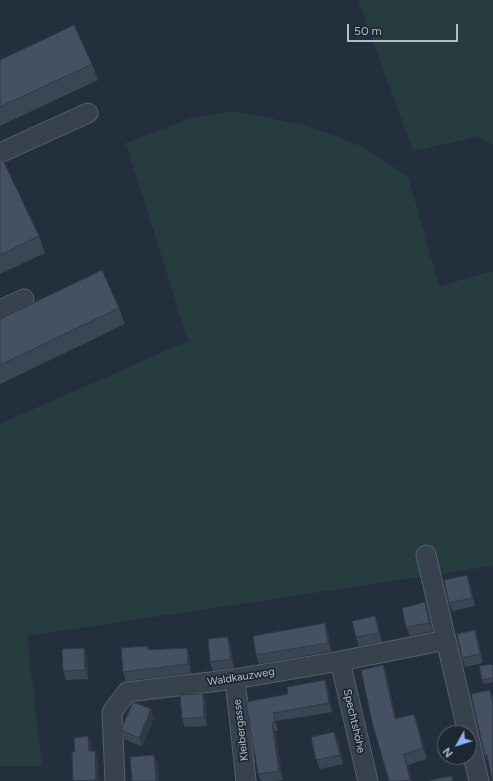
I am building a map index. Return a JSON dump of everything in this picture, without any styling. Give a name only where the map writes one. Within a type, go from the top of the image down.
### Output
[{"type":"street","points":[[0,153],[88,113]]},
{"type":"street","points":[[0,310],[24,299]]},
{"type":"street","points":[[426,554],[466,725]]},
{"type":"street","name":"Waldkauzweg","points":[[115,781],[112,712],[127,692],[234,680],[446,640]]},
{"type":"street","name":"Spechtshöhe","points":[[340,661],[368,781]]},
{"type":"street","name":"Kleibergasse","points":[[234,680],[246,781]]},
{"type":"street","points":[[475,765],[479,781]]},
{"type":"green space","points":[[358,0],[493,0],[493,145],[477,137],[413,151]]},
{"type":"green space","points":[[232,111],[305,125],[359,145],[408,176],[439,286],[493,271],[493,566],[27,636],[42,766],[0,766],[0,424],[188,341],[126,143],[189,119]]},
{"type":"building","points":[[74,25],[92,64],[0,107],[0,60]]},
{"type":"building","points":[[2,158],[39,236],[0,255],[0,159]]},
{"type":"building","points":[[102,270],[119,308],[0,365],[0,319]]},
{"type":"building","points":[[467,575],[472,598],[449,603],[444,580]]},
{"type":"building","points":[[425,602],[429,623],[406,627],[402,608]]},
{"type":"building","points":[[375,616],[379,633],[356,637],[352,621]]},
{"type":"building","points":[[325,623],[328,643],[256,655],[253,636]]},
{"type":"building","points":[[475,630],[480,654],[462,658],[457,634]]},
{"type":"building","points":[[228,637],[231,659],[210,662],[208,639]]},
{"type":"building","points":[[148,646],[148,650],[187,648],[188,664],[123,672],[121,648]]},
{"type":"building","points":[[84,648],[85,670],[63,671],[62,649]]},
{"type":"building","points":[[493,664],[493,678],[482,680],[479,666]]},
{"type":"building","points":[[383,665],[395,719],[414,714],[423,748],[404,754],[410,780],[389,781],[372,722],[361,670]]},
{"type":"building","points":[[325,680],[329,703],[273,713],[275,722],[272,723],[279,771],[258,774],[246,702],[288,694],[287,687]]},
{"type":"building","points":[[490,690],[493,705],[493,781],[487,755],[485,756],[471,694]]},
{"type":"building","points":[[203,694],[204,717],[182,719],[180,695]]},
{"type":"building","points":[[133,702],[151,709],[139,738],[121,730]]},
{"type":"building","points":[[334,732],[340,755],[316,760],[311,737]]},
{"type":"building","points":[[88,736],[89,751],[95,751],[96,780],[73,781],[72,752],[75,752],[74,738]]},
{"type":"building","points":[[154,755],[156,781],[132,781],[130,757]]},
{"type":"building","points":[[452,776],[453,781],[430,781],[430,780]]}]
